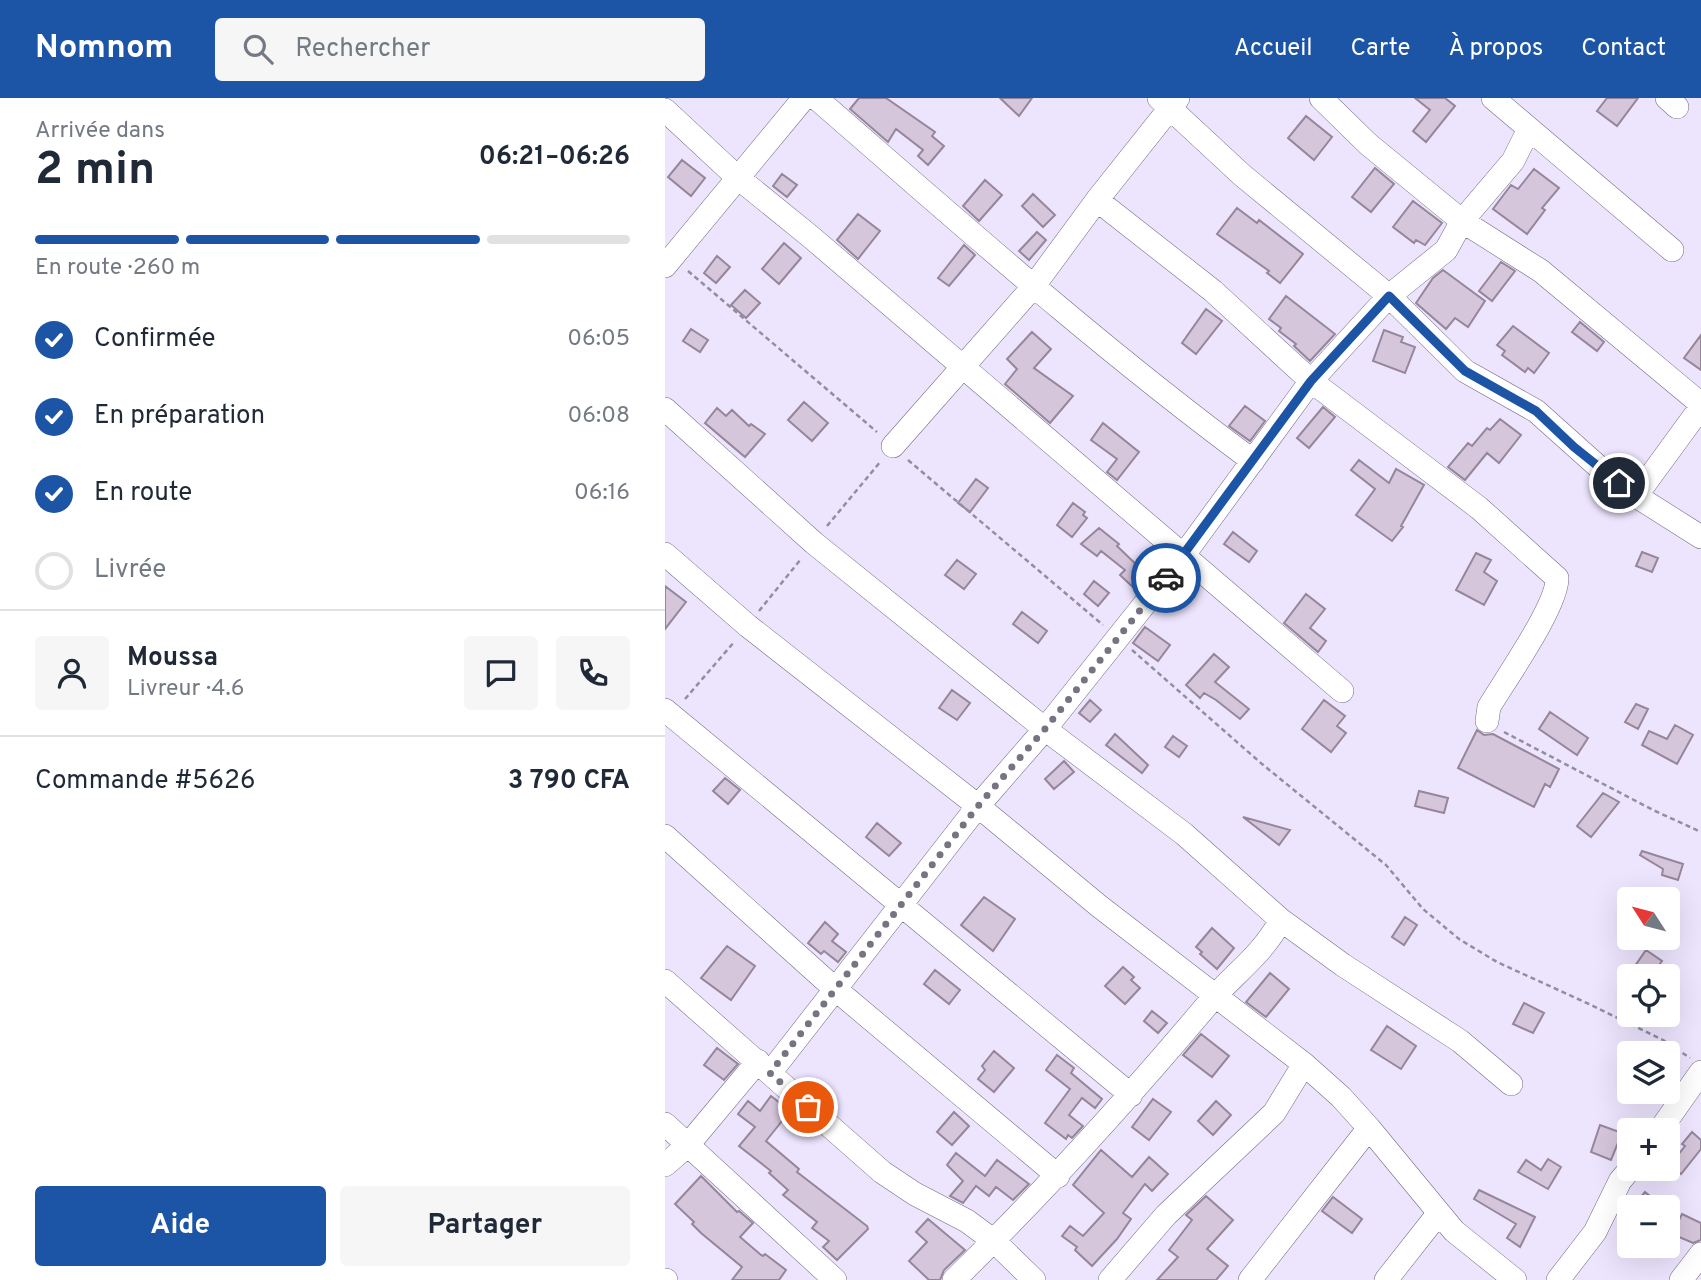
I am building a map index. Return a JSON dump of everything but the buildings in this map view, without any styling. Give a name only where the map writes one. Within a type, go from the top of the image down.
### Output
[{"type":"street","points":[[667,259],[805,98],[1188,413],[1253,461]]},
{"type":"street","points":[[1321,98],[1368,144],[1462,221],[1541,271],[1701,406],[1636,496]]},
{"type":"street","points":[[1493,98],[1672,250]]},
{"type":"street","points":[[893,446],[1033,287],[1169,101],[1242,175],[1389,296],[1465,371],[1536,411],[1574,447],[1636,496],[1701,537]]},
{"type":"street","points":[[665,110],[737,177],[811,237],[1342,691]]},
{"type":"street","points":[[665,1165],[764,1067],[834,988],[978,806],[1045,729],[1183,556],[1311,381],[1389,296],[1446,250],[1462,221],[1513,161],[1529,129]]},
{"type":"street","points":[[1097,200],[1213,291],[1311,381],[1479,508],[1557,578],[1557,587],[1544,615],[1489,707],[1487,721]]},
{"type":"street","points":[[665,409],[814,543],[1045,729],[1184,834],[1281,920],[1343,965],[1460,1041],[1511,1084]]},
{"type":"street","points":[[665,554],[748,626],[978,806],[1099,906],[1304,1064],[1341,1097],[1463,1240],[1515,1280]]},
{"type":"street","points":[[668,713],[903,904],[1131,1095]]},
{"type":"street","points":[[665,836],[834,988],[1058,1176]]},
{"type":"street","points":[[954,1280],[1058,1176],[1216,995],[1251,963],[1269,941],[1281,920]]},
{"type":"street","points":[[665,981],[882,1172],[915,1194],[967,1221],[993,1241],[1034,1280]]},
{"type":"street","points":[[1109,1280],[1166,1215],[1275,1112],[1304,1064]]},
{"type":"street","points":[[1667,1118],[1696,1066]]},
{"type":"street","points":[[665,1124],[835,1280]]},
{"type":"street","points":[[1249,1280],[1369,1128]]},
{"type":"street","points":[[1558,1280],[1595,1232],[1620,1181]]},
{"type":"street","points":[[1385,1280],[1439,1214]]},
{"type":"street","points":[[1682,1280],[1701,1254]]},
{"type":"path","points":[[667,259],[893,446],[1118,637],[1262,764],[1386,865],[1423,909],[1459,939],[1497,962],[1663,1040],[1696,1066]]},
{"type":"path","points":[[668,713],[748,626],[893,446]]},
{"type":"path","points":[[1487,721],[1653,810],[1701,832]]},
{"type":"way so far","points":[[808,1107],[770,1073],[978,806],[1045,729],[1166,578]]},
{"type":"route","points":[[1166,578],[1311,381],[1389,296],[1465,371],[1536,411],[1574,447],[1619,483]]}]
